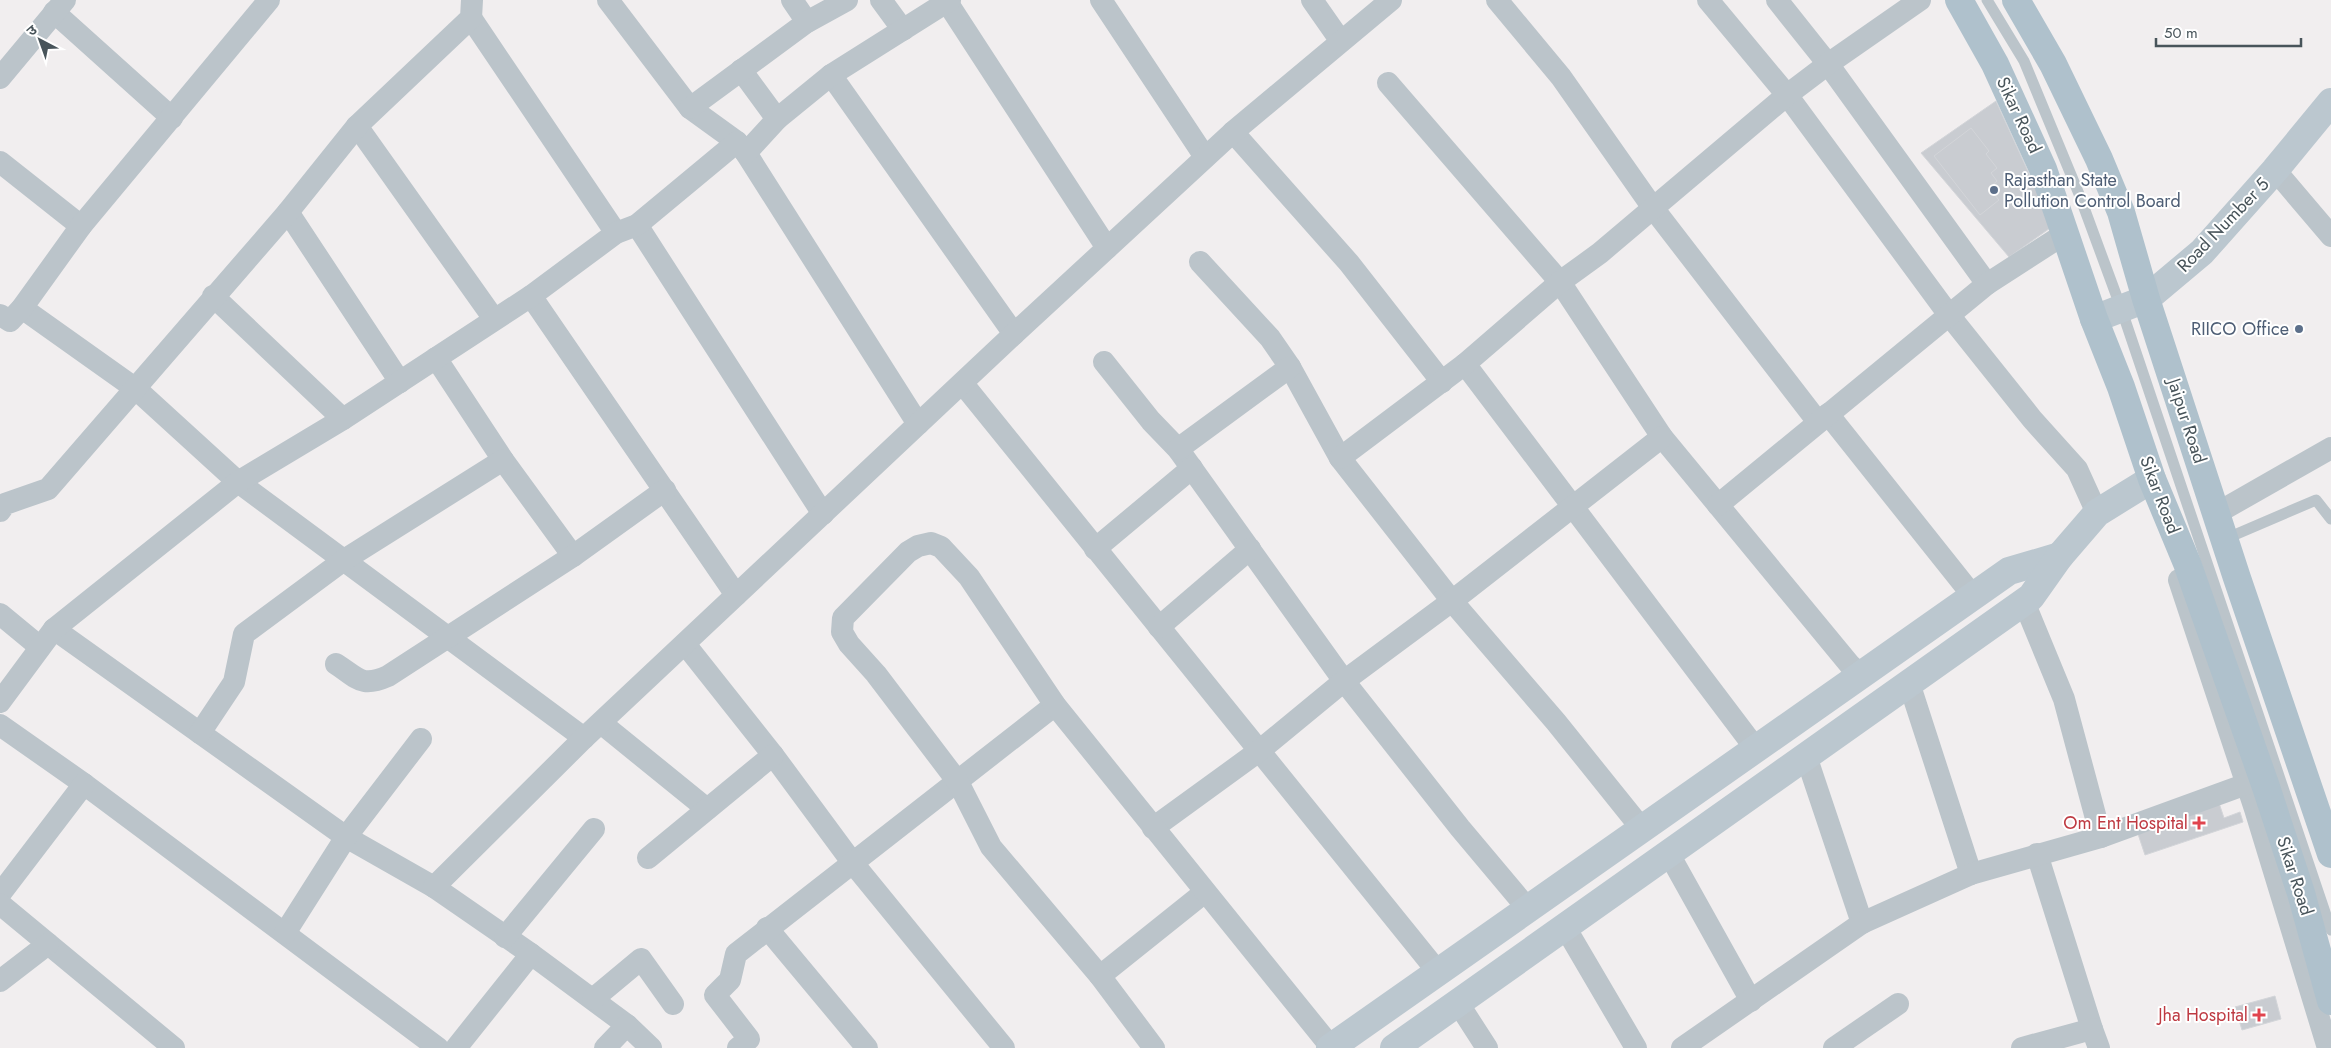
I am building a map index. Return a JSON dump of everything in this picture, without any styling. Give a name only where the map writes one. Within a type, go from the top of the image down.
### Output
[{"type":"main road","name":"Sikar Road","points":[[1959,0],[1995,64],[2043,169],[2094,319],[2121,387],[2152,479],[2187,563],[2255,781],[2302,893],[2331,1001]]},
{"type":"main road","name":"Jaipur Road","points":[[2016,0],[2053,64],[2099,159],[2121,212],[2134,304],[2222,526],[2329,839]]},
{"type":"street","points":[[269,0],[81,226],[8,320],[136,389],[238,482],[584,738]]},
{"type":"street","points":[[608,0],[690,108],[741,148],[918,424]]},
{"type":"street","points":[[792,0],[807,22]]},
{"type":"street","points":[[690,108],[807,22],[847,0]]},
{"type":"street","points":[[881,0],[903,30]]},
{"type":"street","points":[[1100,0],[1205,157]]},
{"type":"street","points":[[1312,0],[1340,40]]},
{"type":"street","points":[[434,887],[584,738],[918,424],[964,384],[1014,334],[1233,132],[1340,40],[1390,0]]},
{"type":"street","points":[[1497,0],[1561,77],[1653,208],[1823,418],[1973,596]]},
{"type":"street","points":[[1708,0],[1787,95],[1948,315],[2032,419],[2077,470],[2097,513]]},
{"type":"street","points":[[1777,0],[1828,64],[1987,284]]},
{"type":"street","points":[[1340,458],[1465,364],[1560,282],[1600,253],[1787,95],[1920,0]]},
{"type":"street","points":[[0,702],[47,638],[238,482],[343,419],[400,382],[530,296],[616,234],[637,226],[741,148],[831,75],[949,1],[1108,248]]},
{"type":"street","points":[[0,78],[59,6],[172,118]]},
{"type":"street","points":[[0,511],[5,504],[48,488],[288,212],[357,126],[471,9],[616,234]]},
{"type":"street","points":[[741,70],[777,119]]},
{"type":"street","points":[[831,75],[1014,334]]},
{"type":"street","points":[[1388,83],[1560,282],[1662,437],[1850,665],[1864,673],[1885,700]]},
{"type":"street","name":"Road Number 5","points":[[2094,319],[2134,304],[2202,252],[2275,170],[2331,102]]},
{"type":"street","points":[[357,126],[494,319]]},
{"type":"street","points":[[1233,132],[1349,263],[1442,382]]},
{"type":"street","points":[[0,162],[81,226]]},
{"type":"street","points":[[2275,170],[2331,236]]},
{"type":"street","points":[[288,212],[400,382]]},
{"type":"street","points":[[637,226],[823,514]]},
{"type":"street","points":[[1718,505],[1987,284],[2066,233]]},
{"type":"street","points":[[1200,262],[1270,338],[1290,367],[1340,458],[1452,600],[1669,854],[1751,1001]]},
{"type":"street","points":[[214,296],[343,419]]},
{"type":"street","points":[[530,296],[666,490],[736,594]]},
{"type":"street","points":[[436,358],[503,460],[573,556]]},
{"type":"street","points":[[1104,362],[1151,421],[1178,449],[1344,682],[1460,828],[1528,909]]},
{"type":"street","points":[[1465,364],[1756,749]]},
{"type":"street","points":[[1178,449],[1290,367]]},
{"type":"street","points":[[964,384],[1438,972],[1487,1048]]},
{"type":"street","points":[[1153,828],[1259,751],[1344,682],[1662,437]]},
{"type":"street","points":[[2222,526],[2331,448]]},
{"type":"street","points":[[200,733],[234,682],[244,634],[344,560],[503,460]]},
{"type":"street","points":[[1096,549],[1192,468]]},
{"type":"street","points":[[1394,1048],[2031,597],[2060,556],[2097,513],[2152,479]]},
{"type":"street","points":[[336,664],[365,683],[375,682],[388,676],[573,556],[666,490]]},
{"type":"street","points":[[1153,1048],[1100,976],[991,848],[958,782],[876,674],[849,644],[842,632],[843,618],[908,552],[918,546],[931,543],[941,547],[969,577],[1055,705],[1330,1048],[2010,571],[2060,556]]},
{"type":"street","points":[[1159,627],[1250,549]]},
{"type":"street","points":[[2024,602],[2064,699],[2100,837]]},
{"type":"street","points":[[0,614],[47,638],[200,733],[346,837],[434,887],[593,999],[627,1025],[651,1048]]},
{"type":"street","points":[[685,644],[773,754],[852,862],[1004,1048]]},
{"type":"street","points":[[1910,683],[1971,874]]},
{"type":"street","points":[[738,1048],[749,1039],[715,995],[730,980],[736,954],[1055,705]]},
{"type":"street","points":[[601,723],[707,810]]},
{"type":"street","points":[[0,725],[84,784],[438,1048]]},
{"type":"street","points":[[285,933],[346,837],[421,739]]},
{"type":"street","points":[[648,858],[773,754]]},
{"type":"street","points":[[1806,756],[1862,923]]},
{"type":"street","points":[[1682,1048],[1862,923],[1971,874],[2100,837],[2255,781],[2328,1048]]},
{"type":"street","points":[[0,894],[84,784]]},
{"type":"street","points":[[505,937],[594,829]]},
{"type":"street","points":[[2022,1048],[2096,1038],[2038,854]]},
{"type":"street","points":[[1100,976],[1205,892]]},
{"type":"street","points":[[0,904],[167,1046]]},
{"type":"street","points":[[1565,927],[1636,1048]]},
{"type":"street","points":[[767,928],[867,1048]]},
{"type":"street","points":[[0,981],[48,944]]},
{"type":"street","points":[[456,1048],[531,954]]},
{"type":"street","points":[[593,999],[641,959],[673,1004]]},
{"type":"street","points":[[1834,1048],[1898,1004]]},
{"type":"street","points":[[604,1048],[627,1025]]},
{"type":"lane","points":[[1987,0],[2024,61],[2079,194],[2134,304],[2331,930]]},
{"type":"lane","points":[[2222,526],[2316,500],[2331,519]]},
{"type":"building","name":"Rajasthan State Pollution Control Board","points":[[1996,101],[2053,226],[2009,257],[1921,153]]},
{"type":"building","points":[[1971,128],[1989,151],[1986,154],[1997,168],[1991,173],[1997,181],[1989,188],[1999,200],[1980,215],[1934,156]]},
{"type":"building","points":[[2219,803],[2224,818],[2240,812],[2243,822],[2145,855],[2137,831]]},
{"type":"building","points":[[2275,996],[2281,1019],[2242,1030],[2235,1007]]},
{"type":"place","name":"Rajasthan State Pollution Control Board","points":[[1994,190]]},
{"type":"place","name":"RIICO Office","points":[[2299,329]]},
{"type":"place","name":"Om Ent Hospital","points":[[2199,823]]},
{"type":"place","name":"Jha Hospital","points":[[2259,1015]]}]
